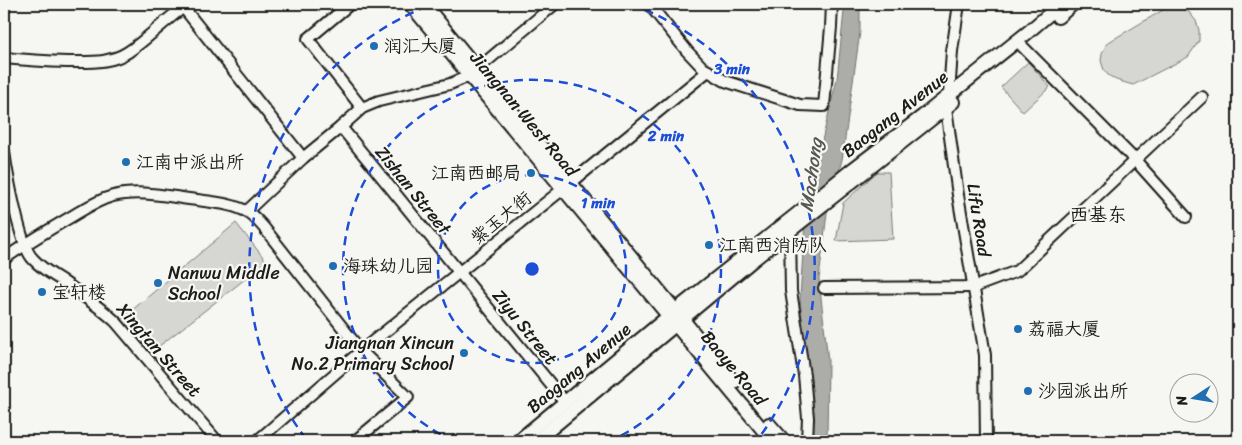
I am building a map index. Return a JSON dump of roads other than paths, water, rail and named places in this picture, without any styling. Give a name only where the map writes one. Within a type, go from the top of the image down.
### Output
[{"type":"main road","name":"Jiangnan West Road","points":[[410,4],[474,72],[676,317]]},
{"type":"main road","points":[[424,4],[474,72]]},
{"type":"main road","name":"Baogang Avenue","points":[[750,257],[790,232],[1061,4]]},
{"type":"main road","name":"Baogang Avenue","points":[[518,441],[750,257],[853,169],[1022,46],[1073,4]]},
{"type":"main road","name":"Baogang Avenue","points":[[536,441],[676,317]]},
{"type":"main road","name":"Baoye Road","points":[[676,317],[772,441]]},
{"type":"main road","name":"Baoye Road","points":[[676,317],[784,441]]},
{"type":"street","points":[[4,4],[4,10]]},
{"type":"street","points":[[350,4],[308,39],[362,108]]},
{"type":"street","points":[[247,211],[303,158],[362,108],[379,101],[450,84],[474,72],[555,4]]},
{"type":"street","points":[[649,4],[687,51],[708,71],[726,81],[800,105],[824,106],[832,4]]},
{"type":"street","name":"Lifu Road","points":[[959,4],[952,51],[948,101],[958,195],[985,355],[986,441]]},
{"type":"street","points":[[4,58],[47,62],[100,62],[115,59],[128,52],[186,5],[303,158]]},
{"type":"street","points":[[1022,46],[1135,160],[1186,217]]},
{"type":"street","name":"紫玉大街","points":[[257,441],[361,351],[708,71]]},
{"type":"street","points":[[824,288],[974,287],[1017,271],[1202,97]]},
{"type":"street","name":"Zishan Street","points":[[341,127],[460,272]]},
{"type":"street","name":"Xingtan Street","points":[[4,152],[7,192],[28,252],[32,258],[116,322],[217,441]]},
{"type":"street","points":[[4,259],[25,244],[101,200],[118,195],[135,194],[177,198],[220,204],[247,211],[265,229],[361,351],[408,397],[355,441]]},
{"type":"street","points":[[790,232],[791,291],[804,375],[808,418],[807,441]]},
{"type":"street","name":"Ziyu Street","points":[[460,272],[565,402]]},
{"type":"place","name":"润汇大厦","points":[[374,46]]},
{"type":"place","name":"江南中派出所","points":[[126,162]]},
{"type":"place","name":"江南西邮局","points":[[531,173]]},
{"type":"place","name":"江南西消防队","points":[[709,245]]},
{"type":"place","name":"海珠幼儿园","points":[[333,266]]},
{"type":"place","name":"Nanwu Middle School","points":[[158,283]]},
{"type":"place","name":"宝轩楼","points":[[42,292]]},
{"type":"place","name":"荔福大厦","points":[[1018,329]]},
{"type":"place","name":"Jiangnan Xincun No.2 Primary School","points":[[464,353]]},
{"type":"place","name":"沙园派出所","points":[[1028,391]]},
{"type":"district","name":"西基东","points":[[1098,214]]},
{"type":"water label","name":"Machong","points":[[811,175]]}]
